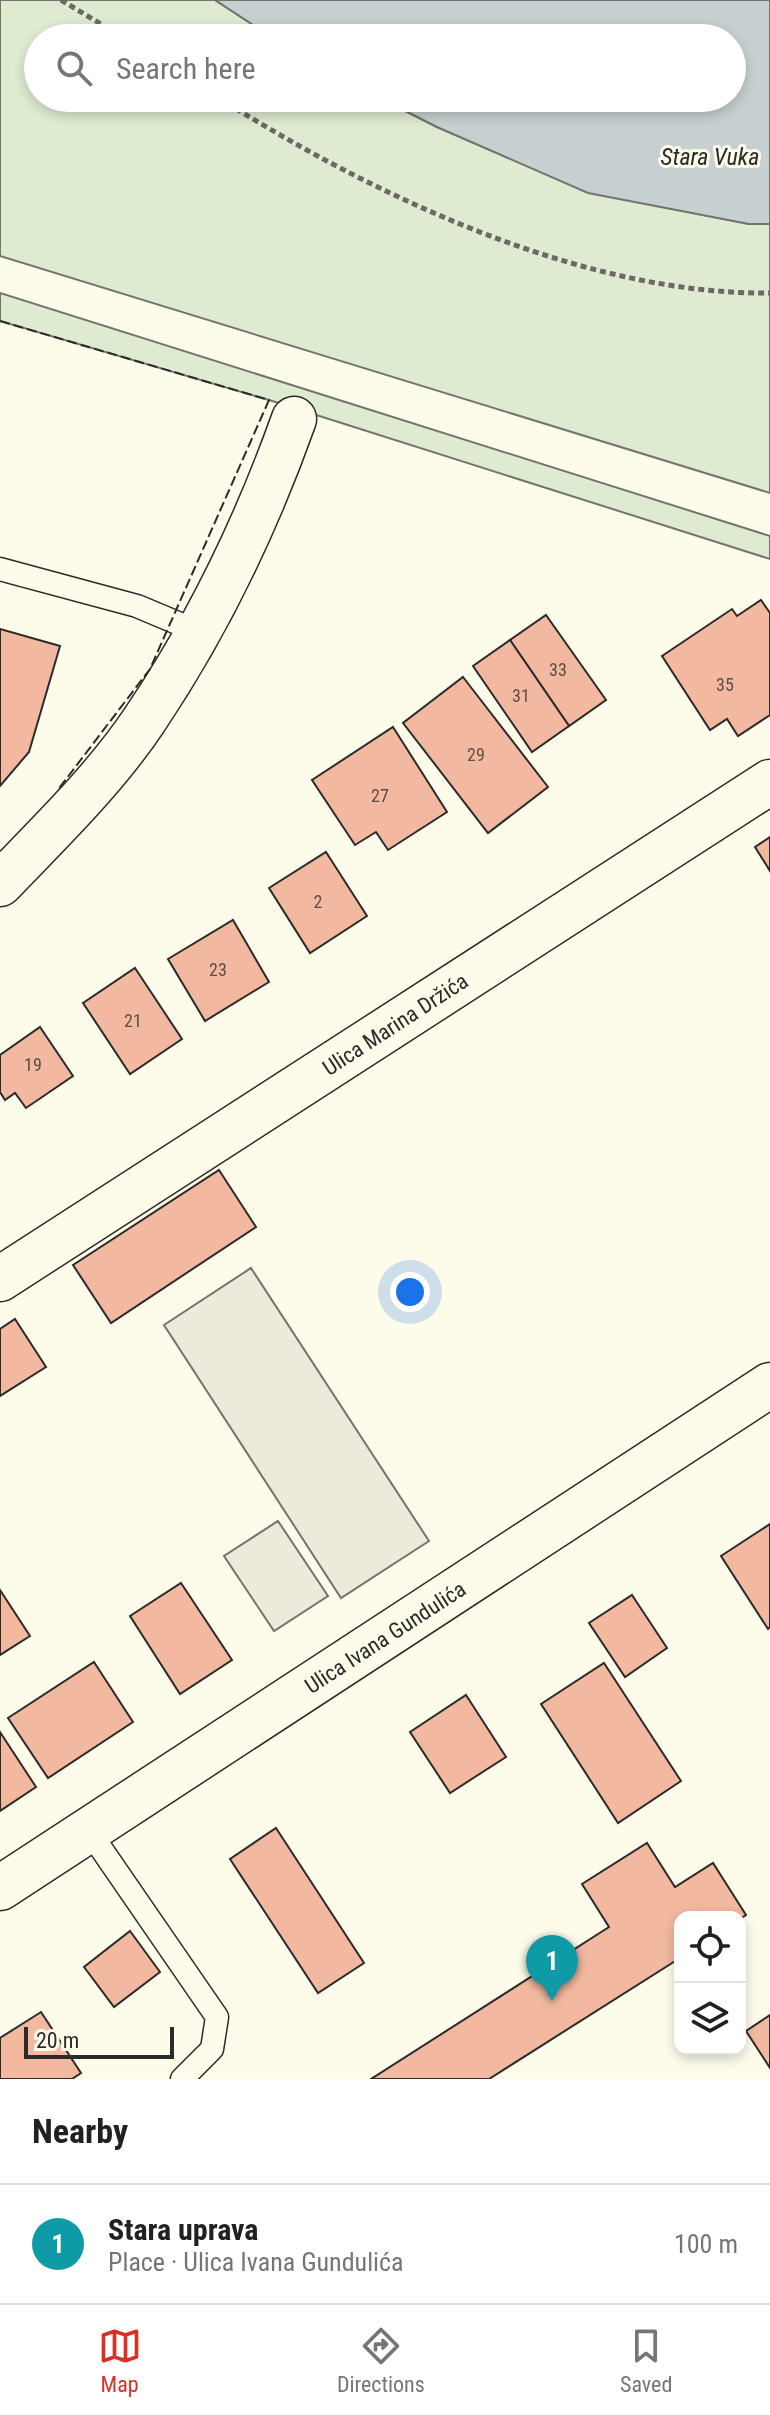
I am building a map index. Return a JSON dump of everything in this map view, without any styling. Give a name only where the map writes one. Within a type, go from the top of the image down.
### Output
[{"type":"street","points":[[0,884],[60,821],[144,722],[199,632],[274,475],[294,419]]},
{"type":"street","name":"Ulica Marina Držića","points":[[6,1260],[770,782]]},
{"type":"street","name":"Ulica Ivana Gundulića","points":[[0,1888],[770,1385]]},
{"type":"lane","points":[[0,569],[137,606],[199,632]]},
{"type":"lane","points":[[89,1831],[217,2017],[212,2049],[182,2079]]},
{"type":"path","points":[[61,0],[101,24]]},
{"type":"path","points":[[244,112],[355,174],[484,236],[680,288],[770,293]]},
{"type":"green space","points":[[0,0],[215,0],[252,24],[24,24],[24,112],[408,112],[588,192],[749,224],[770,224],[770,493],[0,256]]},
{"type":"green space","points":[[0,293],[770,536],[770,559],[269,400],[0,321]]},
{"type":"shaded area","points":[[251,1268],[429,1541],[341,1598],[164,1325]]},
{"type":"shaded area","points":[[278,1521],[328,1596],[274,1631],[224,1556]]},
{"type":"water","name":"Stara Vuka","points":[[215,0],[770,0],[770,224],[749,224],[588,193],[408,112],[746,112],[746,24],[252,24]]},
{"type":"building","points":[[761,600],[770,613],[770,715],[738,736],[727,719],[710,730],[662,656],[732,609],[737,616]]},
{"type":"building","points":[[546,615],[606,700],[569,726],[510,640]]},
{"type":"building","points":[[0,629],[60,646],[29,752],[0,786]]},
{"type":"building","points":[[510,640],[569,726],[532,752],[473,666]]},
{"type":"building","points":[[463,677],[548,787],[488,833],[403,723]]},
{"type":"building","points":[[393,727],[447,812],[388,850],[376,832],[355,845],[312,780]]},
{"type":"building","points":[[770,837],[770,871],[755,847]]},
{"type":"building","points":[[326,852],[367,916],[310,953],[269,888]]},
{"type":"building","points":[[233,920],[269,982],[205,1021],[168,959]]},
{"type":"building","points":[[135,968],[182,1039],[130,1074],[83,1003]]},
{"type":"building","points":[[40,1027],[73,1076],[26,1108],[15,1093],[5,1100],[0,1092],[0,1055]]},
{"type":"building","points":[[219,1170],[256,1227],[111,1323],[73,1265]]},
{"type":"building","points":[[15,1319],[46,1367],[0,1396],[0,1329]]},
{"type":"building","points":[[770,1524],[770,1627],[768,1629],[721,1556]]},
{"type":"building","points":[[181,1583],[232,1660],[180,1694],[130,1616]]},
{"type":"building","points":[[0,1590],[30,1636],[0,1655]]},
{"type":"building","points":[[632,1595],[667,1648],[625,1677],[589,1623]]},
{"type":"building","points":[[94,1662],[133,1722],[48,1778],[8,1718]]},
{"type":"building","points":[[604,1663],[681,1781],[618,1823],[541,1704]]},
{"type":"building","points":[[466,1695],[506,1757],[450,1793],[410,1732]]},
{"type":"building","points":[[0,1732],[36,1787],[0,1811]]},
{"type":"building","points":[[276,1828],[364,1963],[318,1993],[230,1859]]},
{"type":"building","points":[[647,1843],[675,1887],[713,1863],[743,1911],[674,1911],[674,1962],[489,2079],[371,2079],[609,1927],[582,1884]]},
{"type":"building","points":[[130,1931],[160,1972],[114,2007],[84,1967]]},
{"type":"building","points":[[41,2012],[81,2073],[72,2079],[0,2079],[0,2038]]},
{"type":"building","points":[[770,2015],[770,2068],[746,2031]]},
{"type":"fence","points":[[0,321],[269,400],[150,669],[57,791]]},
{"type":"place","name":"Stara uprava","points":[[552,2001]]}]
